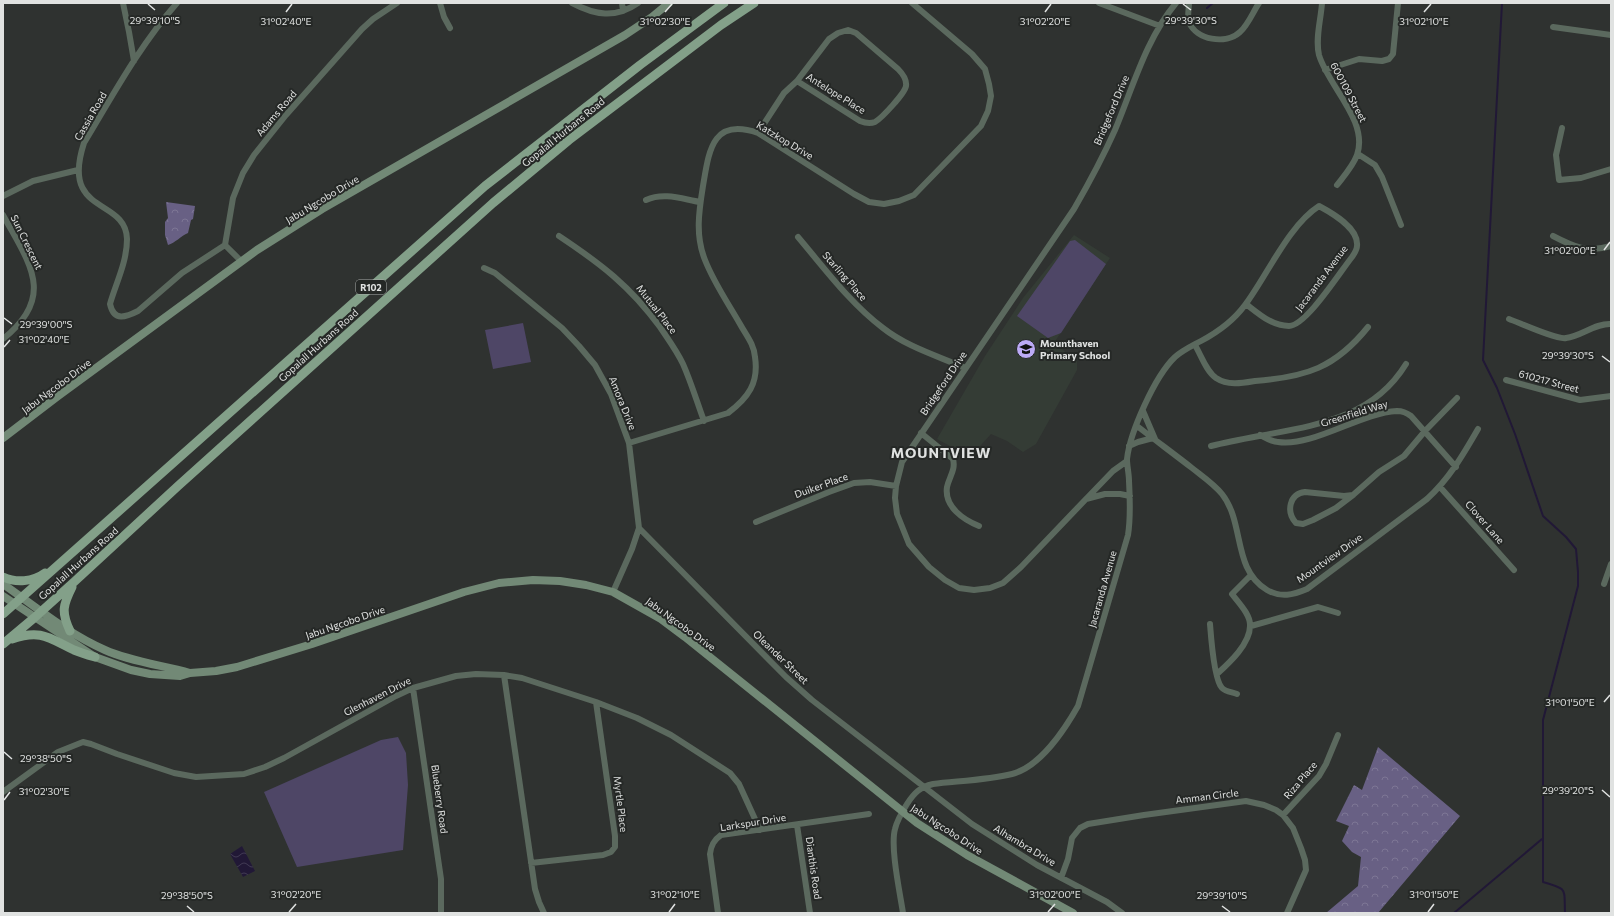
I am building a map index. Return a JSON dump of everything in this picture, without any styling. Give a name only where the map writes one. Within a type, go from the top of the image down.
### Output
[{"type":"main road","name":"Jabu Ngcobo Drive","points":[[3,438],[241,261],[322,210],[625,35],[652,17],[669,3]]},
{"type":"main road","name":"Gopalall Hurbans Road","points":[[3,614],[23,598],[485,186],[640,65],[724,3]]},
{"type":"main road","name":"Gopalall Hurbans Road","points":[[5,642],[42,611],[190,475],[493,203],[569,140],[721,25],[754,3]]},
{"type":"main road","points":[[3,577],[19,581],[39,577],[79,548]]},
{"type":"main road","name":"Jabu Ngcobo Drive","points":[[3,584],[70,631],[105,650],[127,658],[190,672],[216,671],[237,667],[312,644],[464,592],[499,583],[533,580],[560,581],[586,584],[613,592],[661,619],[685,637],[857,774],[902,812],[967,855],[1073,913]]},
{"type":"main road","points":[[70,631],[63,614],[64,607],[74,582]]},
{"type":"main road","name":"Jabu Ngcobo Drive","points":[[3,596],[34,618],[95,657],[131,670],[150,674],[180,676],[190,672]]},
{"type":"main road","points":[[5,642],[31,634],[41,634],[76,651],[95,657]]},
{"type":"street","points":[[123,3],[130,32],[134,61]]},
{"type":"street","name":"Cassia Road","points":[[177,3],[145,44],[134,61],[84,143],[79,158],[78,170],[82,189],[86,196],[113,214],[124,228],[127,239],[124,260],[110,304],[111,311],[122,317],[138,311],[182,273],[225,245]]},
{"type":"street","name":"Adams Road","points":[[225,245],[233,198],[243,173],[254,155],[286,115],[362,29],[373,19],[397,3]]},
{"type":"street","points":[[440,3],[444,17],[450,28]]},
{"type":"street","points":[[572,3],[586,10],[605,14],[616,14],[629,9],[638,3]]},
{"type":"street","points":[[622,3],[623,11]]},
{"type":"street","name":"Katzkop Drive","points":[[629,443],[728,413],[740,404],[751,390],[755,377],[756,368],[754,347],[716,282],[705,260],[698,231],[700,202],[708,156],[711,145],[717,138],[725,132],[735,129],[746,129],[758,133],[869,202],[884,204],[899,201],[914,195],[980,126],[988,112],[991,96],[990,84],[985,69],[976,59],[912,3]]},
{"type":"street","points":[[1098,3],[1160,26]]},
{"type":"street","name":"Bridgeford Drive","points":[[1127,461],[1113,471],[1021,567],[1003,583],[990,588],[974,590],[959,588],[945,580],[929,567],[909,544],[897,514],[896,486],[902,462],[1074,209],[1092,178],[1115,129],[1140,65],[1160,26],[1176,3]]},
{"type":"street","points":[[1189,3],[1189,23],[1200,34],[1214,39],[1235,36],[1241,32],[1259,3]]},
{"type":"street","name":"600109 Street","points":[[1322,3],[1319,53],[1325,70],[1353,117],[1357,127],[1359,139],[1358,154],[1351,168],[1337,185]]},
{"type":"street","points":[[1325,70],[1359,59],[1382,61],[1389,59],[1392,54],[1398,3]]},
{"type":"street","points":[[1553,27],[1611,36]]},
{"type":"street","name":"Antelope Place","points":[[758,133],[784,93],[797,81],[829,39],[838,33],[848,30],[856,33],[898,69],[904,76],[906,85],[901,94],[886,112],[876,121],[869,123],[860,121],[797,81]]},
{"type":"street","points":[[1562,128],[1556,155],[1560,180],[1581,178],[1611,169]]},
{"type":"street","points":[[1358,154],[1375,165],[1391,196],[1401,224]]},
{"type":"street","points":[[3,196],[33,181],[78,170]]},
{"type":"street","points":[[646,200],[655,196],[665,196],[700,202]]},
{"type":"street","name":"Jacaranda Avenue","points":[[922,786],[1012,774],[1025,768],[1038,759],[1068,724],[1078,706],[1086,684],[1128,535],[1131,516],[1127,461],[1129,446],[1156,382],[1167,365],[1184,350],[1221,329],[1235,318],[1246,304],[1282,249],[1309,213],[1319,206],[1334,215],[1352,231],[1357,238],[1357,247],[1352,257],[1309,314],[1300,322],[1290,326],[1279,325],[1266,320],[1246,304]]},
{"type":"street","name":"Sun Crescent","points":[[3,215],[32,270],[35,285],[30,306],[13,331],[3,339]]},
{"type":"street","name":"Mutual Place","points":[[559,236],[604,268],[626,286],[644,305],[672,344],[682,362],[704,421]]},
{"type":"street","points":[[1553,236],[1570,245],[1583,249],[1594,250],[1611,246]]},
{"type":"street","name":"Starling Place","points":[[798,237],[852,302],[884,329],[915,347],[965,368]]},
{"type":"street","points":[[225,245],[241,261]]},
{"type":"street","name":"Amora Drive","points":[[484,268],[495,273],[562,328],[595,365],[611,394],[629,443],[640,528],[613,592]]},
{"type":"street","points":[[1509,319],[1564,339],[1589,331],[1603,324],[1611,324]]},
{"type":"street","points":[[1195,345],[1211,373],[1222,381],[1235,383],[1280,379],[1303,375],[1329,362],[1353,344],[1368,327]]},
{"type":"street","name":"Greenfield Way","points":[[1211,446],[1318,424],[1348,414],[1381,394],[1391,385],[1406,364]]},
{"type":"street","name":"610217 Street","points":[[1506,380],[1580,400],[1611,396]]},
{"type":"street","points":[[1353,495],[1344,496],[1299,492],[1293,497],[1291,502],[1290,511],[1292,518],[1296,523],[1303,524],[1336,508],[1353,495],[1379,472],[1404,456],[1425,431],[1457,398]]},
{"type":"street","points":[[1129,446],[1138,442],[1155,439],[1143,411]]},
{"type":"street","name":"Greenfield Way","points":[[1260,436],[1276,442],[1296,442],[1364,419],[1398,411],[1406,412],[1456,466]]},
{"type":"street","name":"Mountview Drive","points":[[1137,426],[1222,493],[1230,506],[1243,559],[1250,576],[1261,587],[1273,594],[1282,595],[1294,594],[1307,588],[1420,504],[1440,487],[1456,466],[1478,429]]},
{"type":"street","points":[[921,433],[953,459],[954,468],[947,488],[951,506],[968,522],[979,526]]},
{"type":"street","name":"Duiker Place","points":[[756,522],[828,492],[854,483],[870,482],[896,486]]},
{"type":"street","name":"Clover Lane","points":[[1440,487],[1514,570]]},
{"type":"street","points":[[1086,499],[1105,494],[1130,496]]},
{"type":"street","name":"Oleander Street","points":[[640,528],[786,677],[812,700],[922,786]]},
{"type":"street","points":[[1604,584],[1611,564]]},
{"type":"street","points":[[1217,674],[1233,658],[1242,646],[1250,626],[1247,615],[1232,594],[1250,576]]},
{"type":"street","points":[[1250,626],[1318,607],[1338,612]]},
{"type":"street","points":[[1210,624],[1214,659],[1222,688],[1237,694]]},
{"type":"street","name":"Glenhaven Drive","points":[[3,792],[58,752],[83,742],[174,773],[196,777],[244,774],[265,767],[284,758],[413,688],[456,676],[476,674],[504,675],[522,678],[596,702],[637,718],[671,735],[730,773],[738,784],[760,830]]},
{"type":"street","points":[[504,675],[535,889],[544,913]]},
{"type":"street","name":"Blueberry Road","points":[[413,688],[442,879],[441,913]]},
{"type":"street","name":"Myrtle Place","points":[[532,863],[603,855],[611,852],[615,846],[616,836],[596,702]]},
{"type":"street","name":"Riza Place","points":[[1283,815],[1319,776],[1326,764],[1338,735]]},
{"type":"street","points":[[903,913],[894,844],[895,830],[902,812],[914,794],[922,786]]},
{"type":"street","name":"Alhambra Drive","points":[[922,786],[972,824],[1037,865],[1107,902],[1122,913]]},
{"type":"street","name":"Amman Circle","points":[[1061,878],[1068,859],[1072,838],[1080,828],[1088,824],[1246,801],[1264,805],[1283,815],[1293,828],[1305,860],[1306,870],[1287,913]]},
{"type":"street","name":"Larkspur Drive","points":[[718,913],[710,854],[711,847],[715,840],[721,835],[869,814]]},
{"type":"street","name":"Dianthis Road","points":[[797,825],[810,913]]},
{"type":"shaded area","name":"Mounthaven Primary School","points":[[1074,235],[1110,258],[1054,343],[1077,361],[1077,370],[1036,444],[1023,452],[1007,441],[991,434],[972,455],[961,452],[937,439],[985,356],[1023,298]]},
{"type":"shaded area","points":[[1075,240],[1106,264],[1061,333],[1048,338],[1017,316],[1070,241]]},
{"type":"shaded area","points":[[523,323],[531,362],[493,369],[485,330]]},
{"type":"shaded area","points":[[398,737],[406,753],[408,785],[403,850],[297,867],[264,792],[381,740]]},
{"type":"green space","points":[[166,202],[195,206],[193,219],[191,220],[188,233],[168,245],[165,235],[165,222],[168,218]]},
{"type":"green space","points":[[1378,747],[1460,816],[1378,913],[1326,913],[1358,886],[1361,857],[1352,852],[1342,841],[1349,826],[1336,821],[1354,785],[1362,790]]},
{"type":"water","points":[[242,846],[255,871],[243,877],[230,854]]},
{"type":"waterway","points":[[1207,8],[1213,3]]},
{"type":"waterway","points":[[1502,3],[1483,360],[1497,388],[1515,434],[1543,516],[1566,537],[1576,549],[1578,586],[1543,720],[1543,882],[1561,888],[1565,899],[1565,913]]},
{"type":"waterway","points":[[1454,913],[1542,839]]},
{"type":"place","name":"Mounthaven Primary School","points":[[1026,349]]},
{"type":"district","name":"MOUNTVIEW","points":[[941,452]]}]
